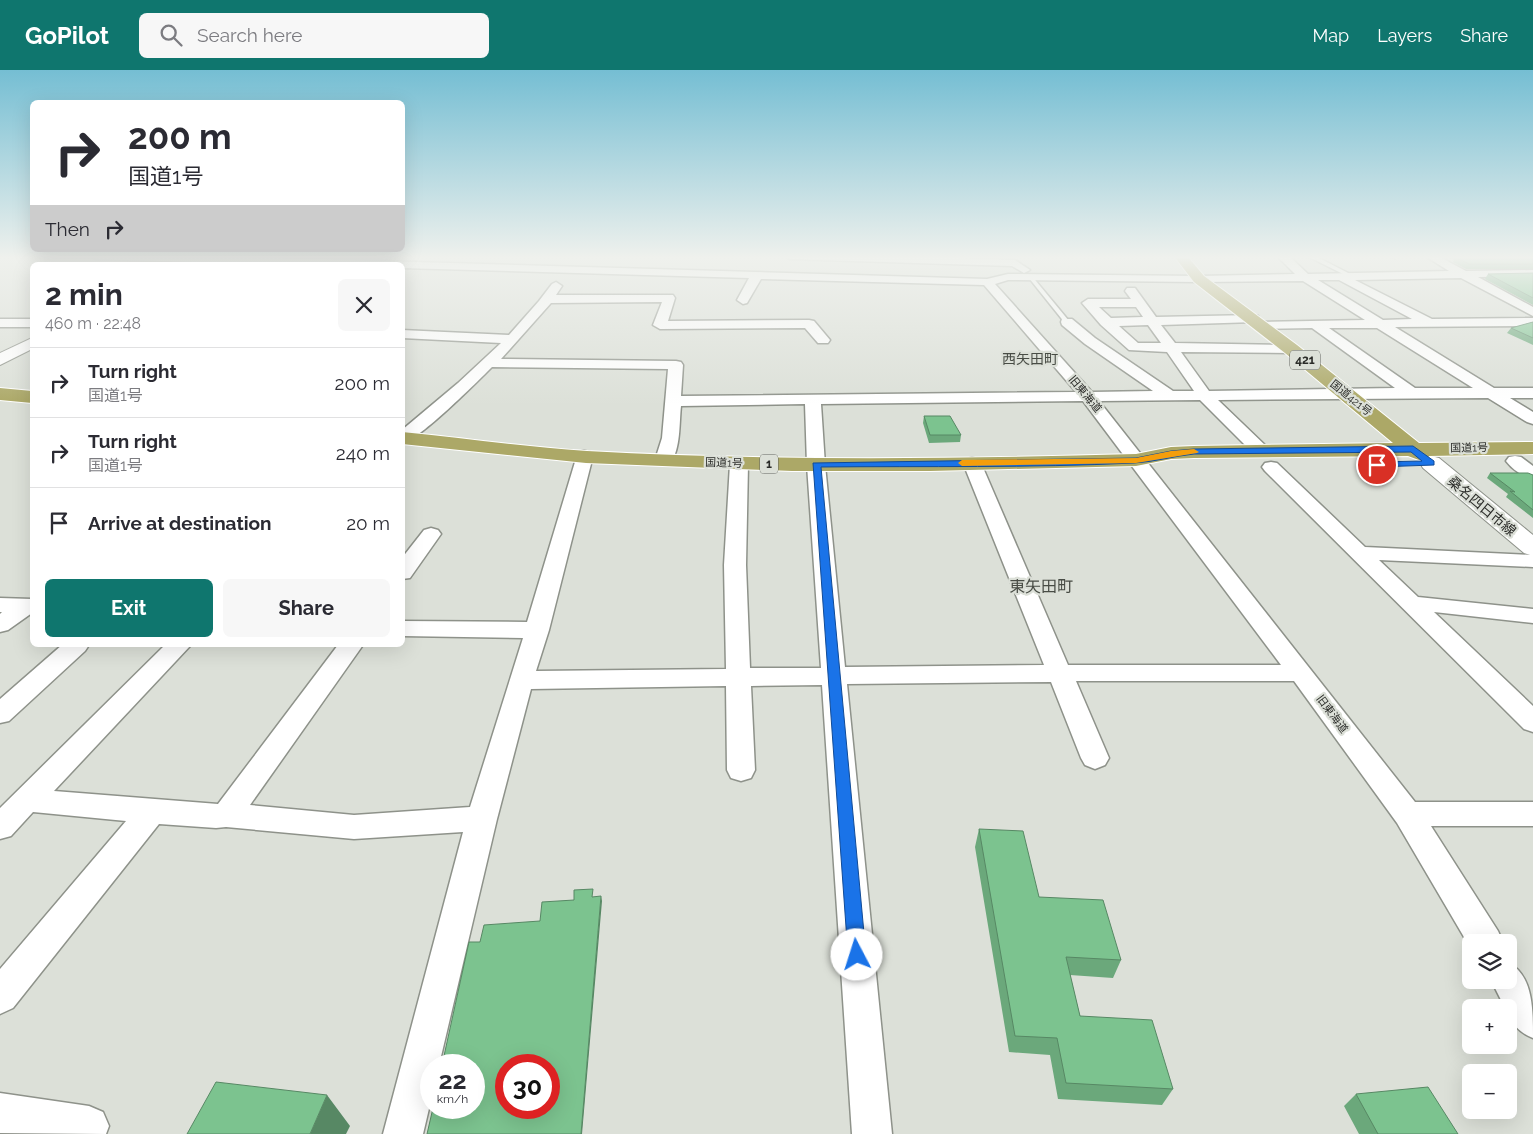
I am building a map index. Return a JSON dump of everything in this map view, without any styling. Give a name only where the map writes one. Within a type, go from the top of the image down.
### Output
[{"type":"highway","name":"国道421号","points":[[1234,306],[1291,349],[1422,456]]},
{"type":"highway","points":[[0,394],[30,397]]},
{"type":"highway","name":"国道1号","points":[[405,438],[584,456],[739,464],[816,465],[1136,460],[1168,466],[1266,459],[1422,456],[1533,448]]},
{"type":"highway","name":"国道1号","points":[[1422,456],[1524,461]]},
{"type":"main road","points":[[0,360],[30,345]]},
{"type":"main road","name":"桑名四日市線","points":[[1422,456],[1533,548]]},
{"type":"street","points":[[405,436],[467,384],[543,306]]},
{"type":"street","points":[[666,306],[660,325],[809,324],[823,340]]},
{"type":"street","name":"旧東海道","points":[[1007,306],[1088,397],[1301,673],[1407,814],[1481,934]]},
{"type":"street","points":[[1091,306],[1134,347]]},
{"type":"street","points":[[1142,306],[1204,396],[1360,553],[1533,722]]},
{"type":"street","points":[[1352,306],[1533,419]]},
{"type":"street","points":[[1398,306],[1429,323]]},
{"type":"street","points":[[1521,306],[1533,312]]},
{"type":"street","points":[[0,322],[30,323]]},
{"type":"street","points":[[1068,322],[1102,349],[1170,396]]},
{"type":"street","points":[[1106,322],[1381,324],[1533,322]]},
{"type":"street","points":[[1314,324],[1411,393]]},
{"type":"street","points":[[405,334],[512,339]]},
{"type":"street","points":[[1102,349],[1134,347],[1291,349]]},
{"type":"street","points":[[488,363],[676,365],[670,438],[664,460]]},
{"type":"street","points":[[674,401],[1533,393]]},
{"type":"street","points":[[813,400],[816,465],[872,1134]]},
{"type":"street","points":[[403,1134],[482,819],[520,680],[537,630],[584,456]]},
{"type":"street","points":[[1524,461],[1533,474]]},
{"type":"street","points":[[972,463],[1095,758]]},
{"type":"street","points":[[739,464],[735,565],[741,770]]},
{"type":"street","points":[[405,569],[431,534]]},
{"type":"street","points":[[1360,553],[1533,561]]},
{"type":"street","points":[[1411,603],[1533,616]]},
{"type":"street","points":[[0,605],[29,606]]},
{"type":"street","points":[[0,625],[29,606]]},
{"type":"street","points":[[405,628],[537,630]]},
{"type":"street","points":[[0,714],[75,647]]},
{"type":"street","points":[[0,827],[177,647]]},
{"type":"street","points":[[226,815],[349,647]]},
{"type":"street","points":[[520,680],[1059,673],[1301,673]]},
{"type":"street","points":[[27,800],[354,826],[482,819]]},
{"type":"street","points":[[0,996],[152,811]]},
{"type":"street","points":[[1407,814],[1533,814]]},
{"type":"street","points":[[1514,989],[1533,1020]]},
{"type":"street","points":[[0,1113],[89,1126]]},
{"type":"lane","points":[[1055,306],[1068,322]]},
{"type":"building","points":[[1533,322],[1533,338],[1511,328]]},
{"type":"building","points":[[924,416],[950,416],[961,435],[930,435]]},
{"type":"building","points":[[1490,473],[1528,473],[1533,475],[1533,510],[1510,491],[1515,492]]},
{"type":"building","points":[[979,829],[1023,831],[1039,897],[1103,900],[1121,960],[1066,957],[1080,1016],[1152,1020],[1173,1089],[1066,1083],[1057,1038],[1015,1036]]},
{"type":"building","points":[[593,889],[592,897],[601,896],[581,1134],[427,1134],[430,1119],[485,1119],[485,1054],[444,1054],[469,942],[480,942],[484,925],[540,921],[542,902],[574,900],[574,890]]},
{"type":"building","points":[[216,1082],[327,1095],[310,1134],[187,1134]]},
{"type":"building","points":[[1428,1087],[1458,1134],[1378,1134],[1356,1094]]},
{"type":"slow traffic","points":[[962,463],[1136,460],[1194,452]]},
{"type":"district","name":"西矢田町","points":[[1030,359]]},
{"type":"district","name":"東矢田町","points":[[1041,586]]},
{"type":"route","points":[[857,955],[816,465],[1075,462],[1136,460],[1194,452],[1413,449],[1431,463],[1377,465]]}]
